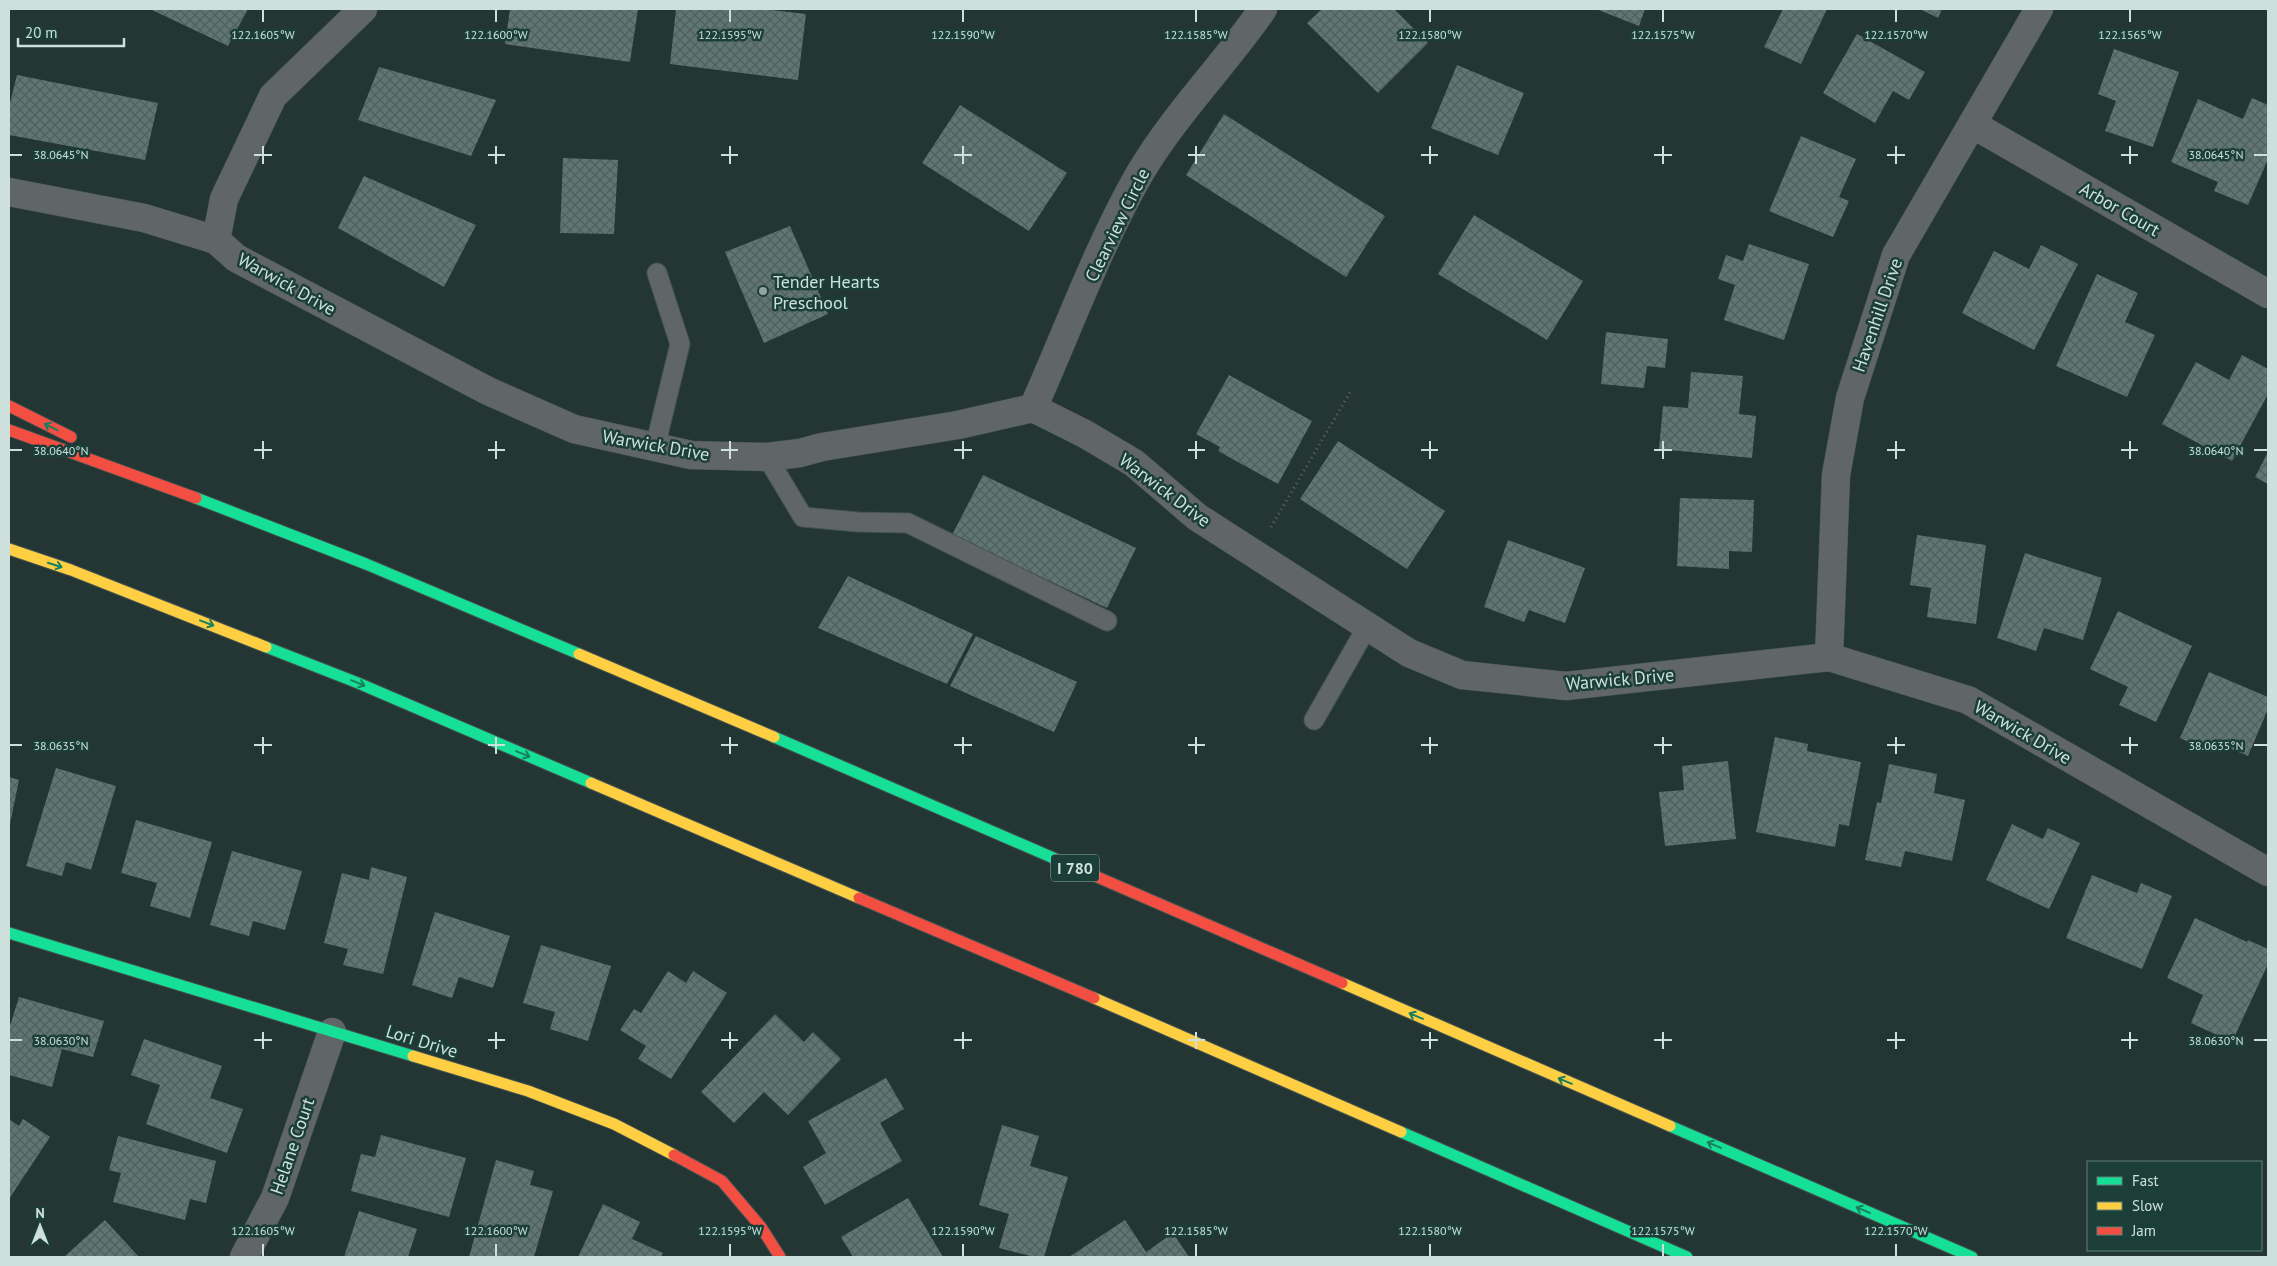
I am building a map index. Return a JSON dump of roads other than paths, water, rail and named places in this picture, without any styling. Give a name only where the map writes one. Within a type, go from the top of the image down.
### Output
[{"type":"main road","points":[[9,406],[172,489]]},
{"type":"main road","name":"I 780","points":[[9,430],[172,489],[366,564],[738,722],[1972,1257]]},
{"type":"main road","points":[[9,549],[71,570],[358,683],[1108,1004],[1687,1257]]},
{"type":"main road","name":"Lori Drive","points":[[9,933],[528,1091],[614,1124],[722,1181],[761,1228],[780,1257]]},
{"type":"street","points":[[216,240],[224,199],[273,96],[363,9]]},
{"type":"street","name":"Clearview Circle","points":[[1034,408],[1114,221],[1141,172],[1182,112],[1263,9]]},
{"type":"street","name":"Havenhill Drive","points":[[1829,657],[1836,475],[1850,398],[1896,255],[2039,9]]},
{"type":"street","name":"Arbor Court","points":[[1972,124],[2268,294]]},
{"type":"street","name":"Warwick Drive","points":[[9,192],[144,218],[216,240],[236,258],[488,391],[574,429],[691,455],[767,457],[958,425],[1034,408],[1085,434],[1134,463],[1197,517],[1367,627],[1409,653],[1462,675],[1566,686],[1829,657],[1968,700],[2268,872]]},
{"type":"street","name":"Helane Court","points":[[244,1257],[275,1198],[332,1032]]},
{"type":"lane","points":[[655,447],[680,344],[657,273]]},
{"type":"lane","points":[[767,457],[802,518],[908,523],[1107,621]]},
{"type":"lane","points":[[1314,720],[1367,627]]},
{"type":"place","name":"Tender Hearts Preschool","points":[[763,291]]}]
